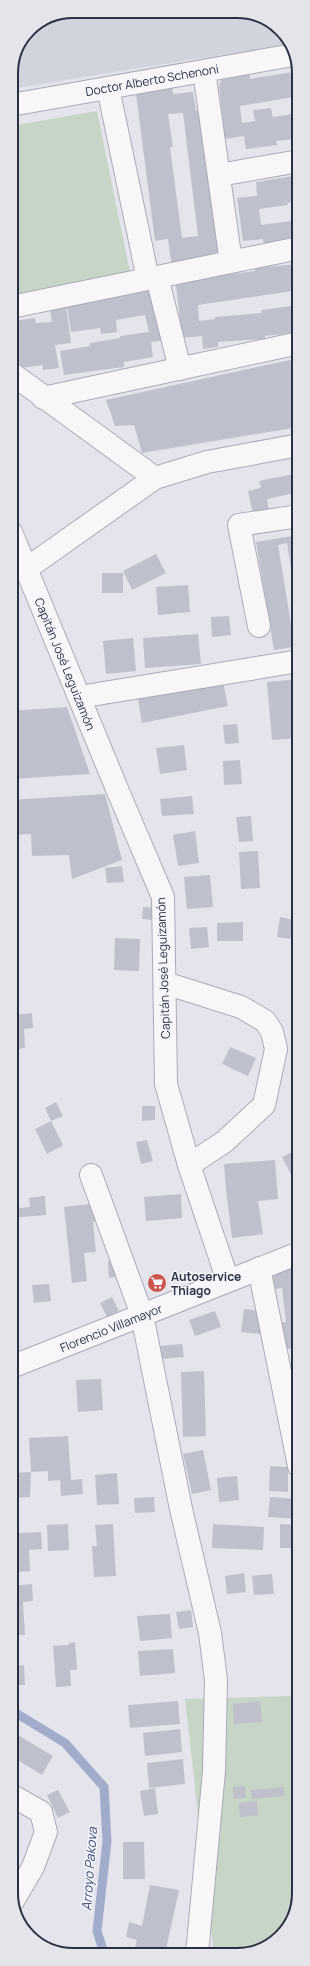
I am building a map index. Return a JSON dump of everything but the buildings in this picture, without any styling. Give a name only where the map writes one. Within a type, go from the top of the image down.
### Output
[{"type":"street","name":"Doctor Alberto Schenoni","points":[[18,104],[289,56]]},
{"type":"street","points":[[204,71],[231,262]]},
{"type":"street","points":[[108,88],[152,278],[180,369]]},
{"type":"street","points":[[219,175],[292,162]]},
{"type":"street","points":[[18,306],[292,249]]},
{"type":"street","points":[[43,398],[292,345]]},
{"type":"street","points":[[18,378],[43,398],[156,478]]},
{"type":"street","points":[[26,569],[156,478],[207,462],[292,446]]},
{"type":"street","points":[[258,626],[239,525],[292,517]]},
{"type":"street","name":"Capitán José Leguizamón","points":[[18,549],[163,897],[166,1084],[189,1165],[228,1281]]},
{"type":"street","points":[[79,696],[292,662]]},
{"type":"street","points":[[165,982],[241,1007],[265,1021],[272,1032],[276,1049],[264,1105],[224,1142],[189,1165]]},
{"type":"street","points":[[91,1175],[142,1315],[181,1509],[210,1633],[216,1680],[214,1771],[198,1948]]},
{"type":"street","name":"Florencio Villamayor","points":[[18,1364],[292,1256]]},
{"type":"street","points":[[259,1268],[292,1392]]},
{"type":"street","points":[[18,1799],[41,1812],[46,1832],[33,1867],[18,1892]]},
{"type":"shaded area","points":[[244,18],[265,25],[284,45],[18,88],[19,62],[27,42],[42,27],[62,19]]},
{"type":"green space","points":[[97,111],[131,277],[18,300],[18,125]]},
{"type":"green space","points":[[292,1694],[292,1893],[288,1914],[285,1921],[271,1937],[261,1942],[241,1948],[213,1948],[185,1699],[290,1696]]},
{"type":"waterway","name":"Arroyo Pakova","points":[[18,1714],[65,1743],[104,1787],[107,1841],[97,1931],[102,1948]]},
{"type":"place","name":"Autoservice Thiago","points":[[157,1283]]}]
